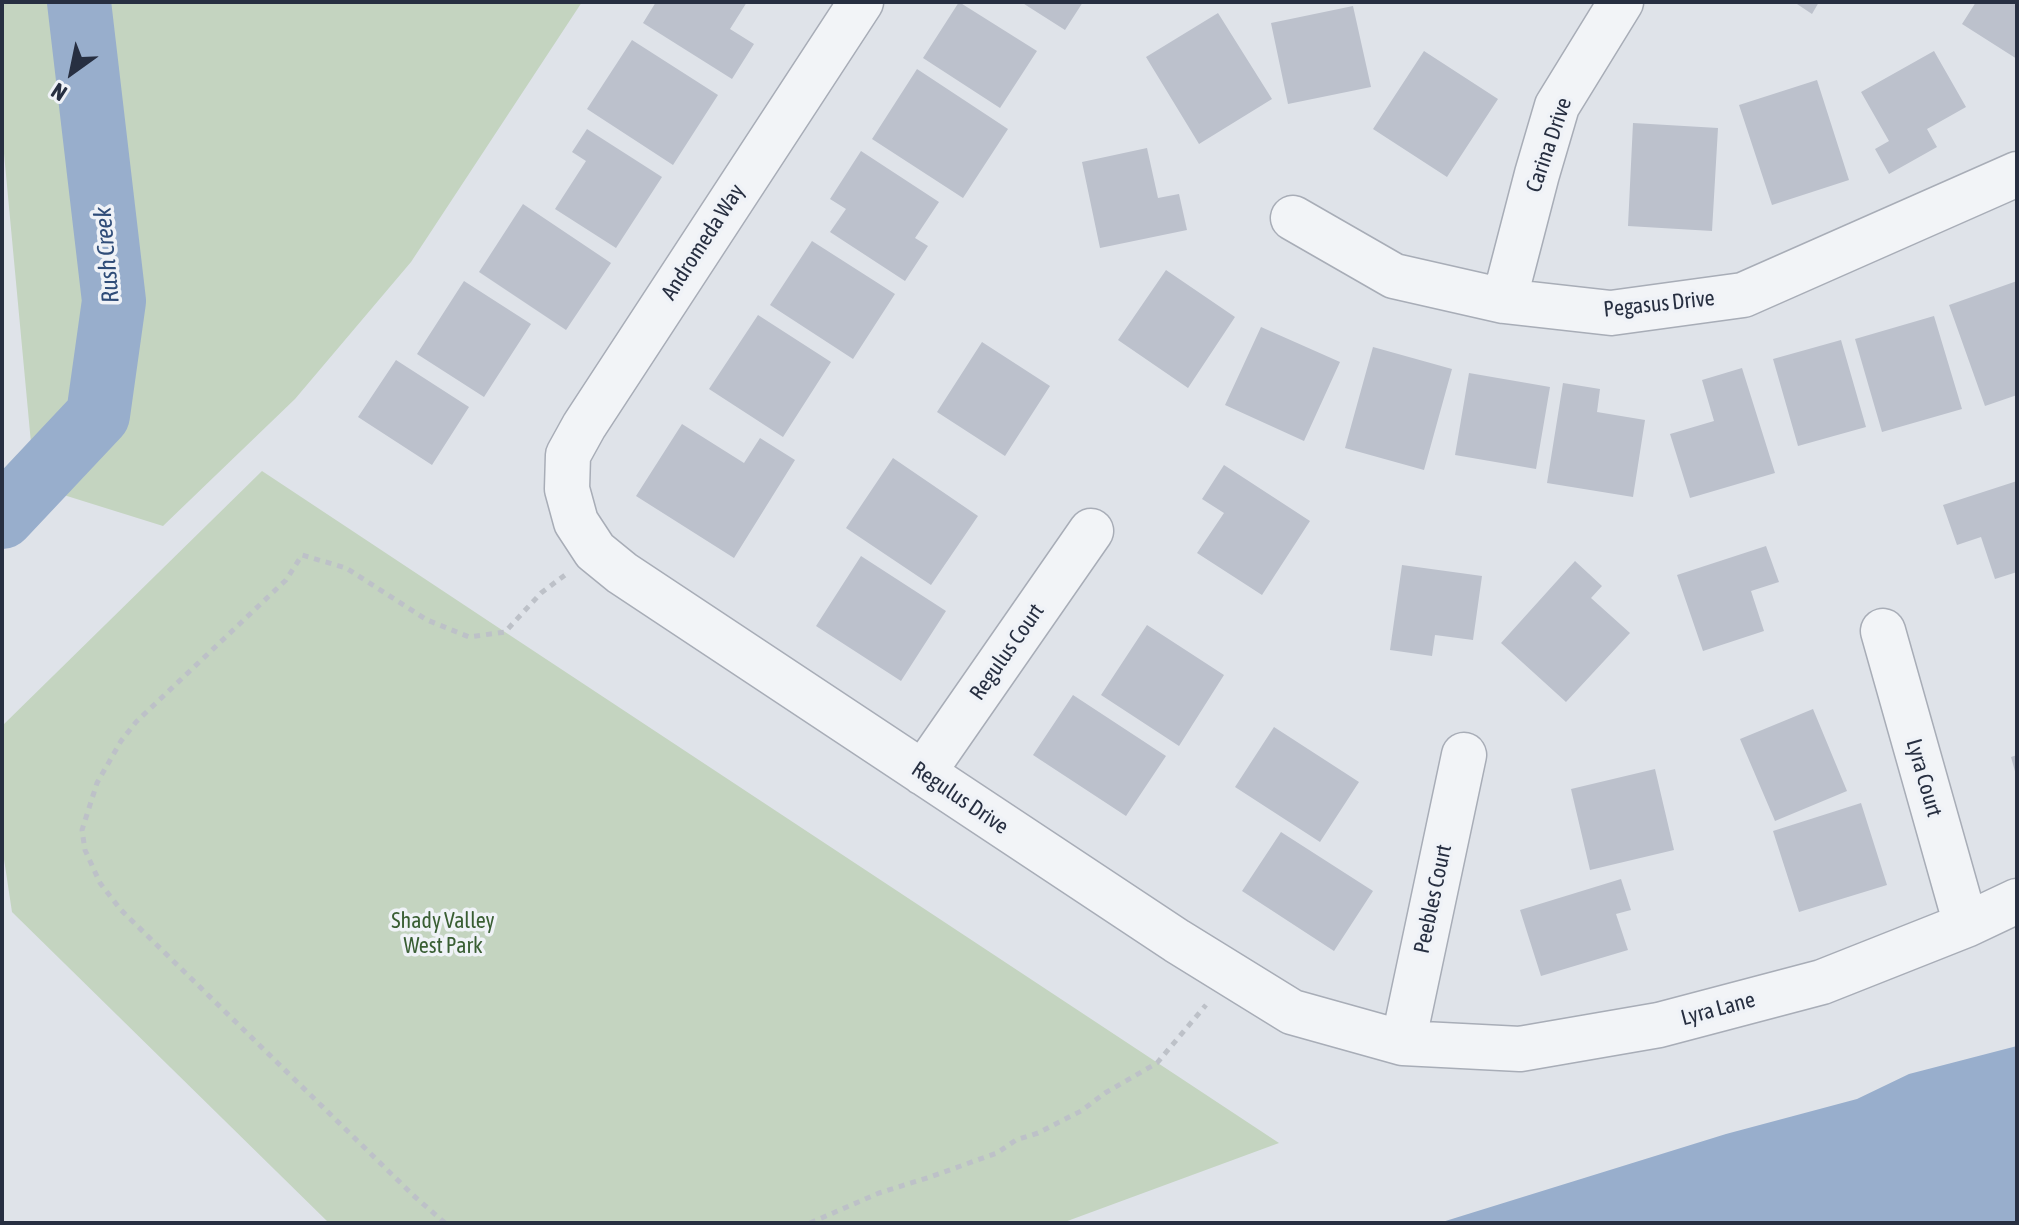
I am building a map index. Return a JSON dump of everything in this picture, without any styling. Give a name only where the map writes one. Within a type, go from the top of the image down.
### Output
[{"type":"street","name":"Andromeda Way","points":[[567,489],[568,455],[584,426],[861,2]]},
{"type":"street","name":"Carina Drive","points":[[1504,301],[1557,106],[1621,2]]},
{"type":"street","name":"Pegasus Drive","points":[[1293,218],[1394,276],[1504,301],[1611,313],[1743,295],[2017,174]]},
{"type":"street","name":"Regulus Drive","points":[[567,489],[576,522],[595,551],[622,573],[923,773],[1177,941],[1292,1012],[1403,1043]]},
{"type":"street","name":"Regulus Court","points":[[923,773],[1091,531]]},
{"type":"street","name":"Lyra Court","points":[[1883,631],[1966,925]]},
{"type":"street","name":"Peebles Court","points":[[1403,1043],[1464,755]]},
{"type":"street","name":"Lyra Lane","points":[[1403,1043],[1520,1049],[1659,1025],[1822,982],[1966,925],[2017,901]]},
{"type":"path","points":[[445,1223],[121,910],[100,883],[85,850],[82,830],[97,783],[121,741],[136,722],[286,580],[302,555],[346,568],[427,620],[469,637],[505,632],[541,593],[595,551]]},
{"type":"path","points":[[810,1223],[879,1193],[997,1153],[1016,1140],[1038,1133],[1081,1111],[1105,1093],[1157,1063],[1210,1001]]},
{"type":"green space","points":[[2,2],[582,2],[411,262],[295,399],[163,526],[35,486],[2,132]]},
{"type":"green space","name":"Shady Valley West Park","points":[[262,471],[1279,1143],[1062,1223],[329,1223],[12,912],[2,846],[2,726]]},
{"type":"water","points":[[2017,1046],[2017,1223],[1439,1223],[1726,1134],[1857,1099],[1909,1074]]},
{"type":"building","points":[[656,2],[747,2],[730,29],[754,44],[732,79],[643,23]]},
{"type":"building","points":[[959,2],[1037,51],[1000,108],[923,58]]},
{"type":"building","points":[[1021,2],[1083,2],[1065,30]]},
{"type":"building","points":[[1794,2],[1819,2],[1812,14]]},
{"type":"building","points":[[1976,2],[2017,2],[2017,59],[1962,24]]},
{"type":"building","points":[[1353,6],[1371,87],[1288,104],[1271,23]]},
{"type":"building","points":[[1218,13],[1272,99],[1199,144],[1146,57]]},
{"type":"building","points":[[632,40],[718,95],[673,165],[587,109]]},
{"type":"building","points":[[1424,51],[1498,99],[1447,177],[1373,129]]},
{"type":"building","points":[[1934,51],[1966,107],[1927,129],[1937,147],[1889,174],[1875,149],[1889,141],[1861,92]]},
{"type":"building","points":[[917,69],[1008,129],[963,198],[872,139]]},
{"type":"building","points":[[1817,80],[1849,180],[1772,205],[1739,105]]},
{"type":"building","points":[[1633,123],[1718,128],[1712,231],[1628,226]]},
{"type":"building","points":[[587,129],[662,177],[616,248],[555,209],[586,161],[572,152]]},
{"type":"building","points":[[1147,148],[1158,198],[1179,194],[1187,230],[1100,248],[1082,162]]},
{"type":"building","points":[[861,151],[939,202],[915,238],[928,246],[905,281],[830,232],[846,209],[830,199]]},
{"type":"building","points":[[523,204],[611,263],[566,330],[479,272]]},
{"type":"building","points":[[812,241],[895,294],[853,359],[770,305]]},
{"type":"building","points":[[1166,270],[1235,317],[1188,388],[1118,340]]},
{"type":"building","points":[[464,281],[531,324],[484,397],[417,354]]},
{"type":"building","points":[[2017,281],[2017,395],[1985,406],[1949,305]]},
{"type":"building","points":[[758,315],[831,362],[783,437],[709,389]]},
{"type":"building","points":[[1934,316],[1962,409],[1882,432],[1855,339]]},
{"type":"building","points":[[1261,327],[1340,362],[1304,441],[1225,405]]},
{"type":"building","points":[[1841,340],[1866,427],[1798,446],[1773,359]]},
{"type":"building","points":[[982,342],[1050,386],[1005,456],[937,412]]},
{"type":"building","points":[[1373,347],[1452,369],[1424,470],[1345,448]]},
{"type":"building","points":[[396,360],[469,407],[432,465],[358,417]]},
{"type":"building","points":[[1742,368],[1775,473],[1690,498],[1670,434],[1714,421],[1702,380]]},
{"type":"building","points":[[1469,373],[1550,387],[1536,469],[1455,455]]},
{"type":"building","points":[[1563,383],[1600,389],[1597,412],[1645,420],[1633,497],[1547,483]]},
{"type":"building","points":[[682,424],[744,463],[760,438],[795,460],[734,558],[636,496]]},
{"type":"building","points":[[893,458],[978,516],[931,585],[846,528]]},
{"type":"building","points":[[1224,465],[1310,521],[1262,595],[1197,553],[1224,513],[1202,499]]},
{"type":"building","points":[[2017,481],[2017,572],[1995,579],[1981,537],[1957,545],[1943,505]]},
{"type":"building","points":[[1766,546],[1779,582],[1751,591],[1764,631],[1703,651],[1677,575]]},
{"type":"building","points":[[861,556],[946,611],[901,681],[816,626]]},
{"type":"building","points":[[1575,561],[1602,586],[1591,598],[1630,633],[1566,702],[1501,643]]},
{"type":"building","points":[[1402,565],[1482,576],[1473,640],[1435,635],[1432,656],[1390,650]]},
{"type":"building","points":[[1147,625],[1224,675],[1179,746],[1101,695]]},
{"type":"building","points":[[1073,695],[1166,756],[1126,816],[1033,755]]},
{"type":"building","points":[[1813,709],[1847,791],[1775,821],[1740,739]]},
{"type":"building","points":[[1274,727],[1359,782],[1320,842],[1235,787]]},
{"type":"building","points":[[2017,755],[2017,775],[2016,775],[2011,757]]},
{"type":"building","points":[[1655,769],[1674,850],[1590,870],[1571,789]]},
{"type":"building","points":[[1861,803],[1887,885],[1799,912],[1773,831]]},
{"type":"building","points":[[1281,832],[1373,891],[1334,951],[1242,891]]},
{"type":"building","points":[[1621,879],[1631,910],[1616,914],[1628,950],[1541,976],[1520,910]]},
{"type":"waterway","name":"Rush Creek","points":[[2,517],[98,415],[114,301],[79,2]]}]
